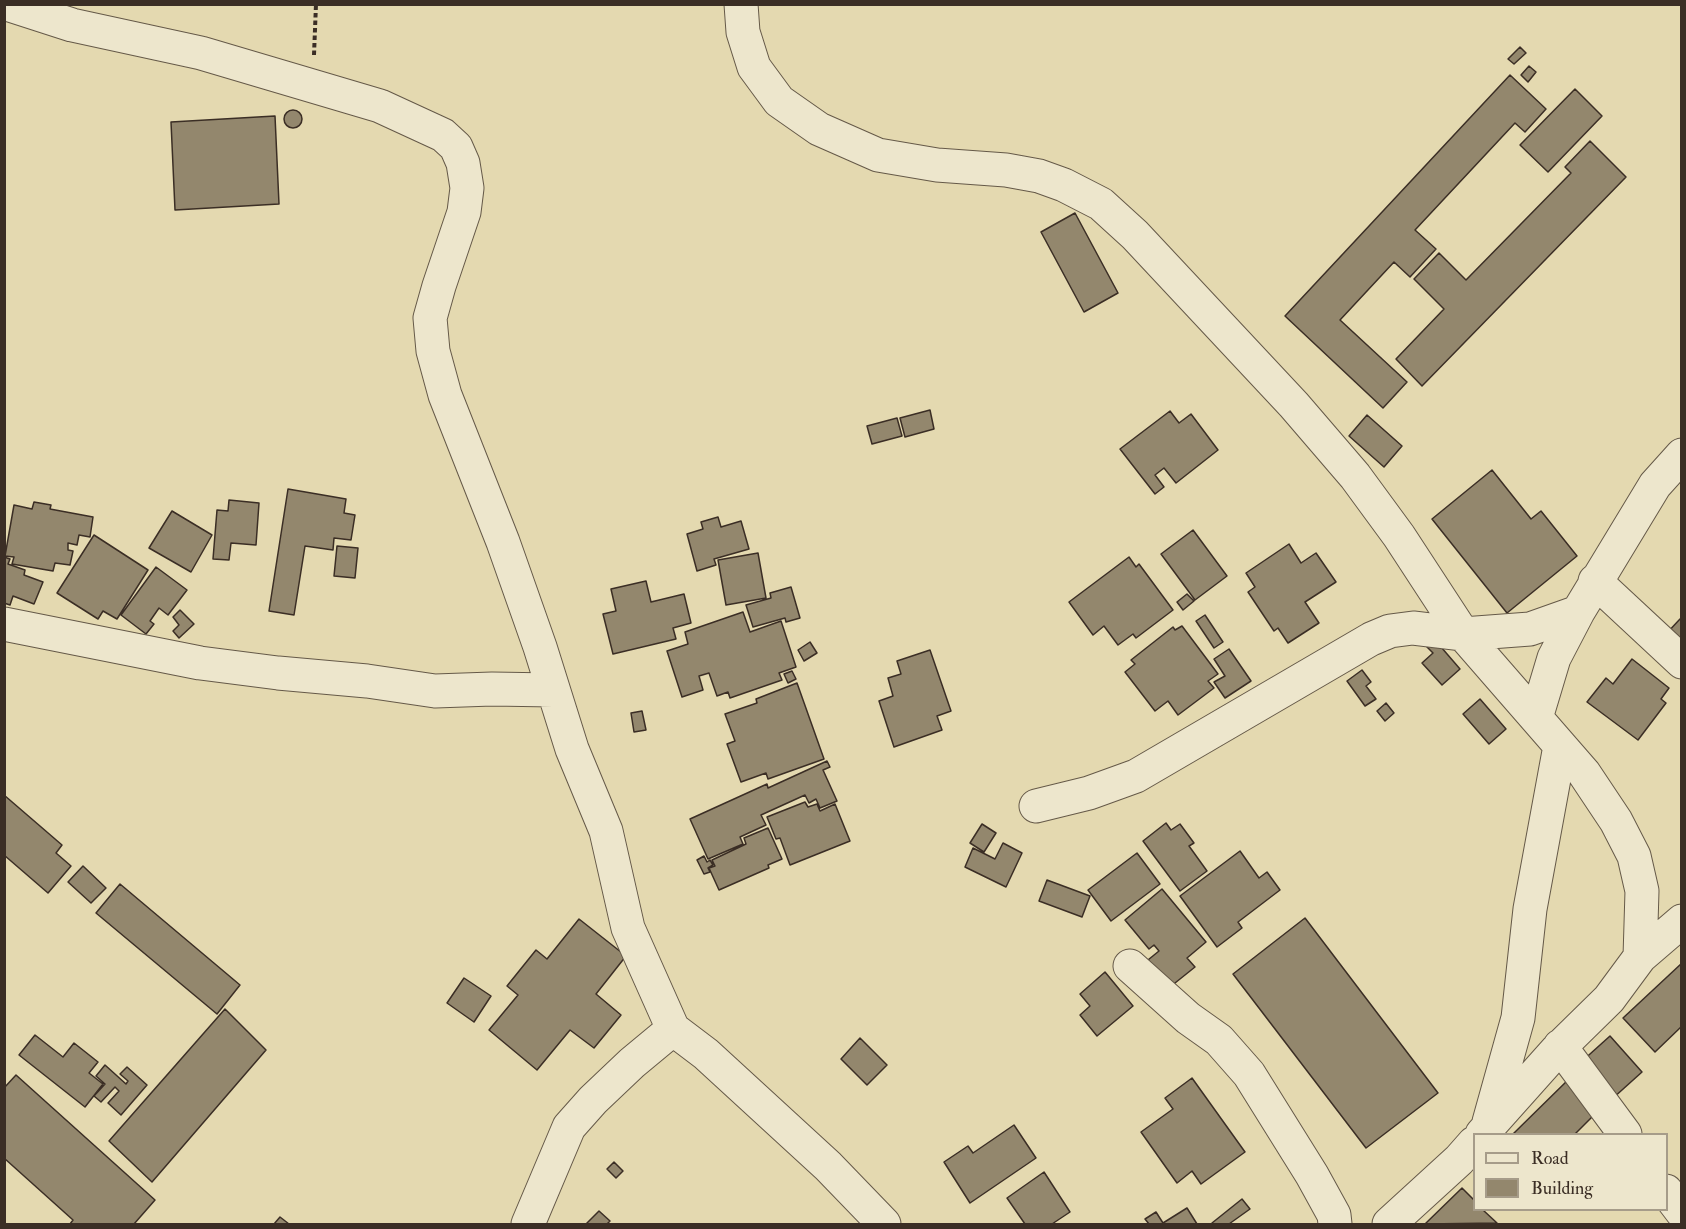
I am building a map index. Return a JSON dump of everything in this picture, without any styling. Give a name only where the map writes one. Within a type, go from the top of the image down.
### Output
[{"type":"street","points":[[7,4],[72,25],[201,53],[380,106],[443,135],[456,147],[463,163],[467,188],[464,212],[430,318],[433,351],[445,395],[503,542],[540,647],[572,749],[606,831],[628,928],[673,1029],[706,1054],[828,1166],[884,1224]]},
{"type":"street","points":[[741,4],[743,32],[754,67],[779,101],[819,129],[878,155],[937,165],[1006,170],[1039,176],[1101,204],[1135,235],[1294,405],[1355,476],[1399,536],[1463,634],[1584,773],[1616,821],[1634,856],[1642,891],[1640,957]]},
{"type":"street","points":[[1536,718],[1554,658],[1595,581],[1655,485],[1682,455]]},
{"type":"street","points":[[1595,581],[1682,662]]},
{"type":"street","points":[[1036,806],[1089,793],[1136,776],[1390,631],[1413,628],[1463,634],[1530,629],[1578,612]]},
{"type":"street","points":[[4,624],[200,663],[278,673],[368,681],[435,691],[553,690]]},
{"type":"street","points":[[1482,1133],[1518,1018],[1530,909],[1560,746]]},
{"type":"street","points":[[1483,1133],[1560,1046],[1608,999],[1640,957],[1682,921]]},
{"type":"street","points":[[1130,966],[1188,1018],[1219,1040],[1249,1074],[1312,1175],[1334,1215],[1335,1224]]},
{"type":"street","points":[[528,1224],[569,1127],[593,1100],[632,1063],[673,1029]]},
{"type":"street","points":[[1560,1046],[1624,1133]]},
{"type":"street","points":[[1389,1224],[1459,1160],[1473,1144]]},
{"type":"street","points":[[1668,1194],[1682,1212]]},
{"type":"path","points":[[312,86],[316,4]]},
{"type":"building","points":[[1520,47],[1526,53],[1514,64],[1508,59]]},
{"type":"building","points":[[1529,66],[1536,72],[1528,82],[1521,75]]},
{"type":"building","points":[[1510,75],[1546,109],[1525,132],[1515,123],[1415,230],[1436,249],[1410,277],[1394,262],[1340,320],[1407,382],[1383,408],[1285,316]]},
{"type":"building","points":[[1575,89],[1602,116],[1548,172],[1520,145]]},
{"type":"building","points":[[293,110],[299,113],[302,119],[299,125],[293,128],[287,125],[284,119],[287,113]]},
{"type":"building","points":[[275,116],[279,204],[175,210],[171,122]]},
{"type":"building","points":[[1590,141],[1626,177],[1422,386],[1396,359],[1444,309],[1414,279],[1439,253],[1466,280],[1571,173],[1565,167]]},
{"type":"building","points":[[1075,213],[1118,293],[1084,312],[1041,232]]},
{"type":"building","points":[[930,410],[934,429],[905,437],[900,418]]},
{"type":"building","points":[[1170,411],[1179,423],[1191,414],[1218,450],[1176,483],[1164,468],[1155,475],[1164,487],[1155,494],[1120,449]]},
{"type":"building","points":[[1367,415],[1402,446],[1384,467],[1349,436]]},
{"type":"building","points":[[897,418],[902,436],[872,444],[867,426]]},
{"type":"building","points":[[1492,470],[1531,519],[1541,511],[1577,556],[1507,613],[1432,519]]},
{"type":"building","points":[[288,489],[346,499],[344,513],[355,515],[351,540],[334,538],[333,550],[305,546],[294,615],[269,611]]},
{"type":"building","points":[[229,500],[259,503],[256,545],[231,543],[229,560],[213,559],[217,510],[228,511]]},
{"type":"building","points":[[34,502],[51,505],[50,509],[93,517],[90,537],[79,535],[77,545],[68,543],[68,550],[73,551],[70,565],[55,563],[53,571],[12,564],[14,557],[5,556],[14,505],[32,509]]},
{"type":"building","points":[[172,511],[212,535],[191,572],[149,548]]},
{"type":"building","points":[[718,517],[721,527],[741,521],[749,549],[714,559],[716,565],[697,571],[687,534],[703,529],[701,522]]},
{"type":"building","points":[[1193,530],[1227,576],[1195,600],[1161,554]]},
{"type":"building","points":[[94,535],[148,570],[117,619],[103,611],[98,619],[57,593]]},
{"type":"building","points":[[1289,544],[1301,563],[1316,553],[1336,582],[1305,602],[1319,623],[1288,643],[1278,628],[1274,631],[1248,592],[1255,587],[1246,573]]},
{"type":"building","points":[[337,546],[358,548],[355,578],[334,576]]},
{"type":"building","points":[[758,553],[766,598],[726,605],[718,560]]},
{"type":"building","points":[[4,557],[10,559],[8,564],[25,570],[24,575],[43,582],[34,604],[13,596],[10,605],[4,603]]},
{"type":"building","points":[[1129,557],[1136,567],[1139,564],[1173,610],[1136,638],[1133,634],[1118,645],[1104,626],[1093,635],[1069,602]]},
{"type":"building","points":[[156,567],[187,590],[168,615],[159,608],[150,621],[154,624],[146,634],[121,615]]},
{"type":"building","points":[[646,581],[651,602],[684,594],[691,623],[673,628],[676,639],[613,654],[603,614],[616,611],[611,589]]},
{"type":"building","points":[[791,587],[800,618],[786,622],[785,618],[753,627],[746,605],[771,598],[770,593]]},
{"type":"building","points":[[1187,594],[1194,601],[1183,610],[1177,602]]},
{"type":"building","points":[[180,610],[194,624],[179,638],[173,631],[179,625],[173,617]]},
{"type":"building","points":[[743,612],[750,632],[781,621],[796,667],[779,673],[782,680],[730,698],[728,692],[717,696],[709,673],[699,676],[703,690],[682,697],[667,651],[688,644],[685,632]]},
{"type":"building","points":[[1205,615],[1223,642],[1214,648],[1196,621]]},
{"type":"building","points":[[1680,619],[1682,621],[1682,650],[1666,634]]},
{"type":"building","points":[[1182,626],[1218,674],[1208,681],[1214,688],[1178,715],[1168,701],[1155,711],[1125,672],[1135,664],[1131,660],[1173,627],[1175,630]]},
{"type":"building","points":[[1435,640],[1460,669],[1442,685],[1422,663],[1433,653],[1427,647]]},
{"type":"building","points":[[810,642],[817,653],[804,661],[798,650]]},
{"type":"building","points":[[1229,649],[1251,681],[1225,698],[1214,682],[1225,676],[1214,659]]},
{"type":"building","points":[[930,650],[951,711],[937,716],[942,730],[894,747],[879,701],[893,696],[888,678],[901,674],[897,661]]},
{"type":"building","points":[[1632,659],[1669,688],[1661,699],[1666,703],[1638,740],[1587,702],[1606,678],[1613,684]]},
{"type":"building","points":[[1362,670],[1371,682],[1366,686],[1376,699],[1365,706],[1347,681]]},
{"type":"building","points":[[792,671],[796,679],[788,683],[784,674]]},
{"type":"building","points":[[797,683],[824,759],[768,779],[766,773],[741,782],[727,744],[735,741],[725,714],[757,703],[756,699]]},
{"type":"building","points":[[1480,699],[1506,729],[1489,744],[1463,714]]},
{"type":"building","points":[[1386,703],[1394,713],[1385,721],[1377,711]]},
{"type":"building","points":[[642,711],[646,730],[634,732],[631,713]]},
{"type":"building","points":[[827,761],[830,767],[823,770],[837,801],[820,808],[816,799],[809,803],[805,795],[761,815],[766,825],[740,837],[743,844],[708,859],[690,819],[767,784],[768,788]]},
{"type":"building","points":[[4,795],[62,845],[56,853],[71,866],[48,893],[4,855]]},
{"type":"building","points":[[805,802],[808,807],[817,804],[820,811],[835,804],[850,841],[790,865],[780,838],[776,839],[767,817]]},
{"type":"building","points":[[1166,823],[1171,830],[1180,824],[1194,843],[1189,846],[1207,871],[1180,891],[1143,841]]},
{"type":"building","points":[[982,824],[996,833],[984,852],[970,843]]},
{"type":"building","points":[[768,828],[782,859],[768,865],[769,868],[719,890],[709,868],[715,866],[712,860],[746,844],[744,838]]},
{"type":"building","points":[[1003,843],[1022,853],[1006,887],[965,867],[973,848],[995,859]]},
{"type":"building","points":[[1240,851],[1259,878],[1267,872],[1280,890],[1238,922],[1242,928],[1217,947],[1180,896]]},
{"type":"building","points":[[1137,853],[1160,884],[1111,921],[1088,890]]},
{"type":"building","points":[[704,856],[707,862],[710,860],[713,865],[708,868],[710,872],[704,874],[697,860]]},
{"type":"building","points":[[83,866],[106,888],[91,903],[68,882]]},
{"type":"building","points":[[1047,880],[1090,896],[1082,917],[1039,901]]},
{"type":"building","points":[[120,884],[240,985],[217,1014],[96,913]]},
{"type":"building","points":[[1162,889],[1206,942],[1187,958],[1195,967],[1165,991],[1143,964],[1159,951],[1154,945],[1149,949],[1125,920]]},
{"type":"building","points":[[1305,918],[1438,1093],[1366,1148],[1233,974]]},
{"type":"building","points":[[579,919],[626,956],[596,994],[621,1015],[594,1048],[570,1030],[537,1070],[489,1030],[518,995],[507,986],[536,950],[547,959]]},
{"type":"building","points":[[1682,963],[1682,1026],[1655,1052],[1623,1018]]},
{"type":"building","points":[[1105,972],[1133,1006],[1097,1036],[1080,1015],[1090,1006],[1080,994]]},
{"type":"building","points":[[464,978],[491,996],[474,1022],[447,1003]]},
{"type":"building","points":[[225,1009],[266,1050],[152,1182],[109,1141]]},
{"type":"building","points":[[35,1035],[63,1057],[74,1043],[98,1062],[89,1073],[103,1084],[85,1107],[19,1055]]},
{"type":"building","points":[[1610,1036],[1642,1072],[1612,1099],[1580,1063]]},
{"type":"building","points":[[860,1038],[887,1065],[867,1085],[841,1059]]},
{"type":"building","points":[[105,1065],[126,1084],[128,1081],[120,1074],[127,1067],[147,1085],[121,1115],[108,1103],[119,1091],[115,1087],[101,1102],[94,1096],[105,1084],[96,1076]]},
{"type":"building","points":[[16,1075],[155,1200],[134,1224],[70,1224],[73,1220],[4,1158],[4,1088]]},
{"type":"building","points":[[1572,1076],[1602,1107],[1576,1133],[1514,1133]]},
{"type":"building","points":[[1192,1078],[1245,1152],[1201,1184],[1192,1171],[1177,1183],[1141,1132],[1173,1109],[1165,1098]]},
{"type":"building","points":[[1014,1125],[1036,1158],[970,1203],[944,1162],[968,1146],[973,1153]]},
{"type":"building","points":[[614,1162],[623,1171],[616,1178],[607,1169]]},
{"type":"building","points":[[1044,1172],[1070,1212],[1052,1224],[1025,1224],[1007,1198]]},
{"type":"building","points":[[1462,1188],[1473,1199],[1473,1211],[1484,1211],[1497,1223],[1425,1224]]},
{"type":"building","points":[[1242,1199],[1250,1209],[1229,1224],[1212,1223]]},
{"type":"building","points":[[1187,1208],[1197,1224],[1149,1224],[1145,1219],[1156,1212],[1163,1223]]},
{"type":"building","points":[[599,1211],[610,1221],[607,1224],[586,1224]]},
{"type":"building","points":[[280,1217],[289,1224],[274,1224]]}]
